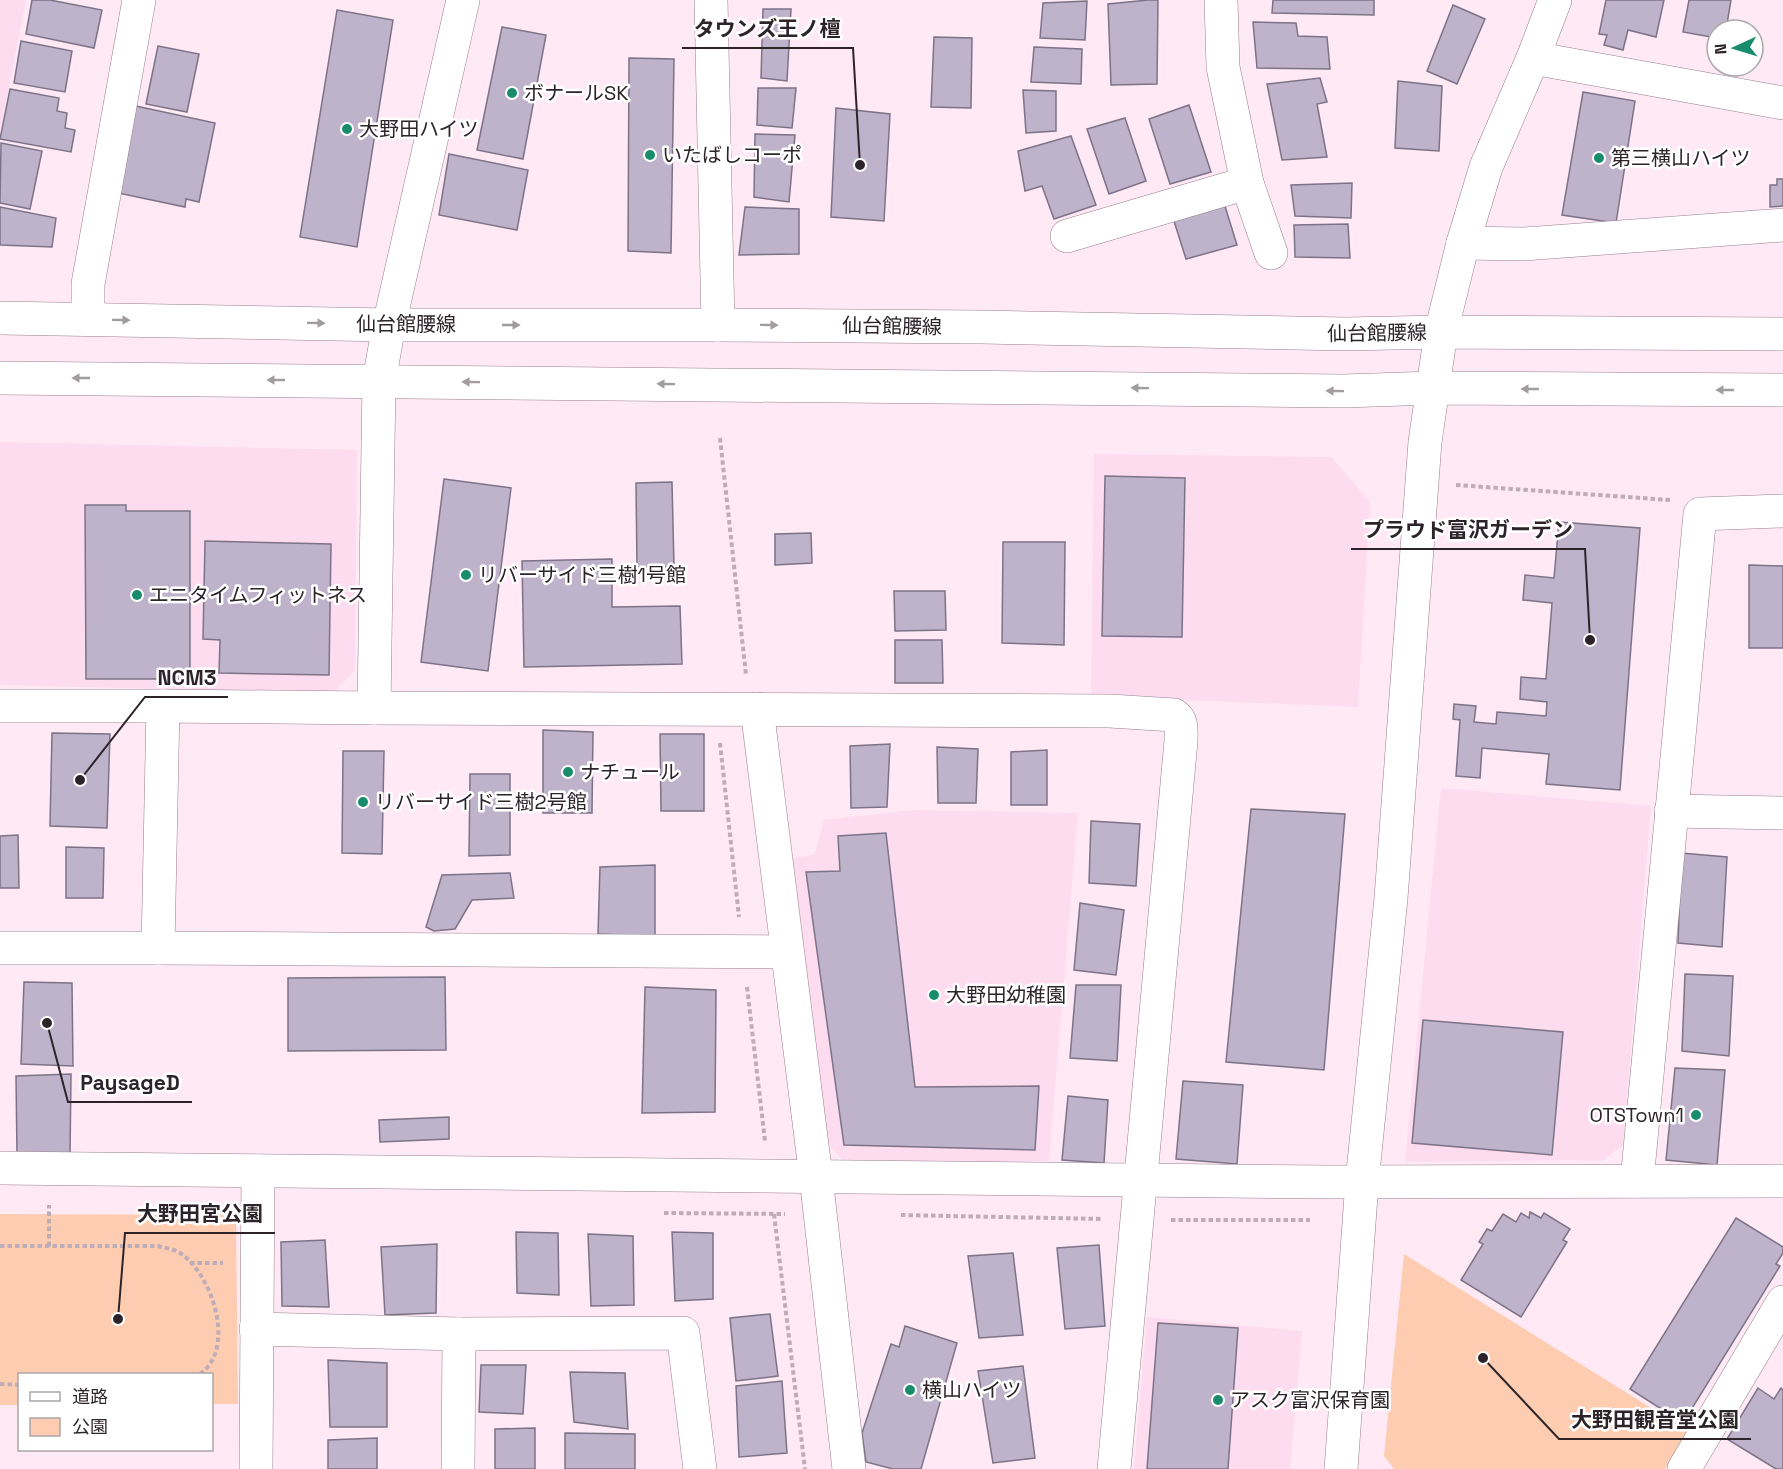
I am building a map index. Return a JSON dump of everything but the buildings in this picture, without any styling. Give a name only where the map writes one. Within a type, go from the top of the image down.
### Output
[{"type":"street","points":[[88,319],[88,284],[139,0]]},
{"type":"street","points":[[374,708],[379,381],[389,325],[463,0]]},
{"type":"street","points":[[711,0],[718,325]]},
{"type":"street","points":[[1221,0],[1223,67],[1247,183],[1271,253]]},
{"type":"street","points":[[1341,1469],[1362,1182],[1390,898],[1423,466],[1441,332],[1463,243],[1486,167],[1533,58],[1555,0]]},
{"type":"street","points":[[1533,58],[1783,103]]},
{"type":"street","points":[[1067,236],[1247,183]]},
{"type":"street","points":[[1463,243],[1523,244],[1783,225]]},
{"type":"street","name":"仙台館腰線","points":[[0,318],[389,325],[981,327],[1345,334],[1441,332],[1783,334]]},
{"type":"street","points":[[0,378],[1344,391],[1433,388],[1783,390]]},
{"type":"street","points":[[1637,1181],[1700,514],[1783,511]]},
{"type":"street","points":[[0,706],[1110,711],[1174,715],[1181,724],[1181,741],[1114,1469]]},
{"type":"street","points":[[158,948],[163,706]]},
{"type":"street","points":[[757,709],[816,1177],[849,1469]]},
{"type":"street","points":[[1671,811],[1783,813]]},
{"type":"street","points":[[0,948],[787,952]]},
{"type":"street","points":[[0,1168],[1141,1181],[1783,1180]]},
{"type":"street","points":[[256,1469],[258,1171]]},
{"type":"street","points":[[1684,1469],[1783,1302]]},
{"type":"street","points":[[256,1329],[459,1334],[683,1333],[700,1469]]},
{"type":"street","points":[[458,1469],[459,1334]]},
{"type":"path","points":[[1455,485],[1676,500],[1700,514]]},
{"type":"path","points":[[49,1205],[49,1246]]},
{"type":"path","points":[[0,1246],[158,1246],[179,1252],[201,1274],[218,1320],[220,1336],[215,1356],[202,1373]]},
{"type":"path","points":[[190,1263],[225,1263]]},
{"type":"path","points":[[0,1384],[18,1385]]},
{"type":"shaded area","points":[[0,0],[26,0],[0,132]]},
{"type":"shaded area","points":[[0,442],[357,450],[355,670],[333,693],[0,685]]},
{"type":"shaded area","points":[[1094,454],[1331,457],[1370,502],[1358,707],[1091,696]]},
{"type":"shaded area","points":[[1441,788],[1651,806],[1623,1145],[1602,1161],[1405,1162]]},
{"type":"shaded area","name":"大野田幼稚園","points":[[913,810],[1078,813],[1049,1161],[844,1162],[819,1132],[790,859],[815,854],[824,820]]},
{"type":"shaded area","name":"アスク富沢保育園","points":[[1147,1317],[1302,1331],[1290,1469],[1134,1469]]},
{"type":"green space","points":[[0,1214],[236,1215],[238,1404],[213,1404],[213,1373],[18,1373],[18,1405],[0,1405]]},
{"type":"green space","points":[[1404,1254],[1688,1431],[1665,1469],[1394,1469],[1384,1456]]},
{"type":"place","name":"ボナールSK","points":[[512,93]]},
{"type":"place","name":"大野田ハイツ","points":[[347,129]]},
{"type":"place","name":"いたばしコーポ","points":[[650,155]]},
{"type":"place","name":"第三横山ハイツ","points":[[1599,158]]},
{"type":"place","name":"タウンズ王ノ檀","points":[[860,165]]},
{"type":"place","name":"リバーサイド三樹1号館","points":[[466,575]]},
{"type":"place","name":"エニタイムフィットネス","points":[[137,595]]},
{"type":"place","name":"プラウド富沢ガーデン","points":[[1590,640]]},
{"type":"place","name":"ナチュール","points":[[568,772]]},
{"type":"place","name":"NCM3","points":[[80,780]]},
{"type":"place","name":"リバーサイド三樹2号館","points":[[363,802]]},
{"type":"place","name":"大野田幼稚園","points":[[934,995]]},
{"type":"place","name":"PaysageD","points":[[47,1023]]},
{"type":"place","name":"OTSTown1","points":[[1696,1115]]},
{"type":"place","name":"大野田宮公園","points":[[118,1319]]},
{"type":"place","name":"大野田観音堂公園","points":[[1483,1358]]},
{"type":"place","name":"横山ハイツ","points":[[910,1390]]},
{"type":"place","name":"アスク富沢保育園","points":[[1218,1400]]}]
